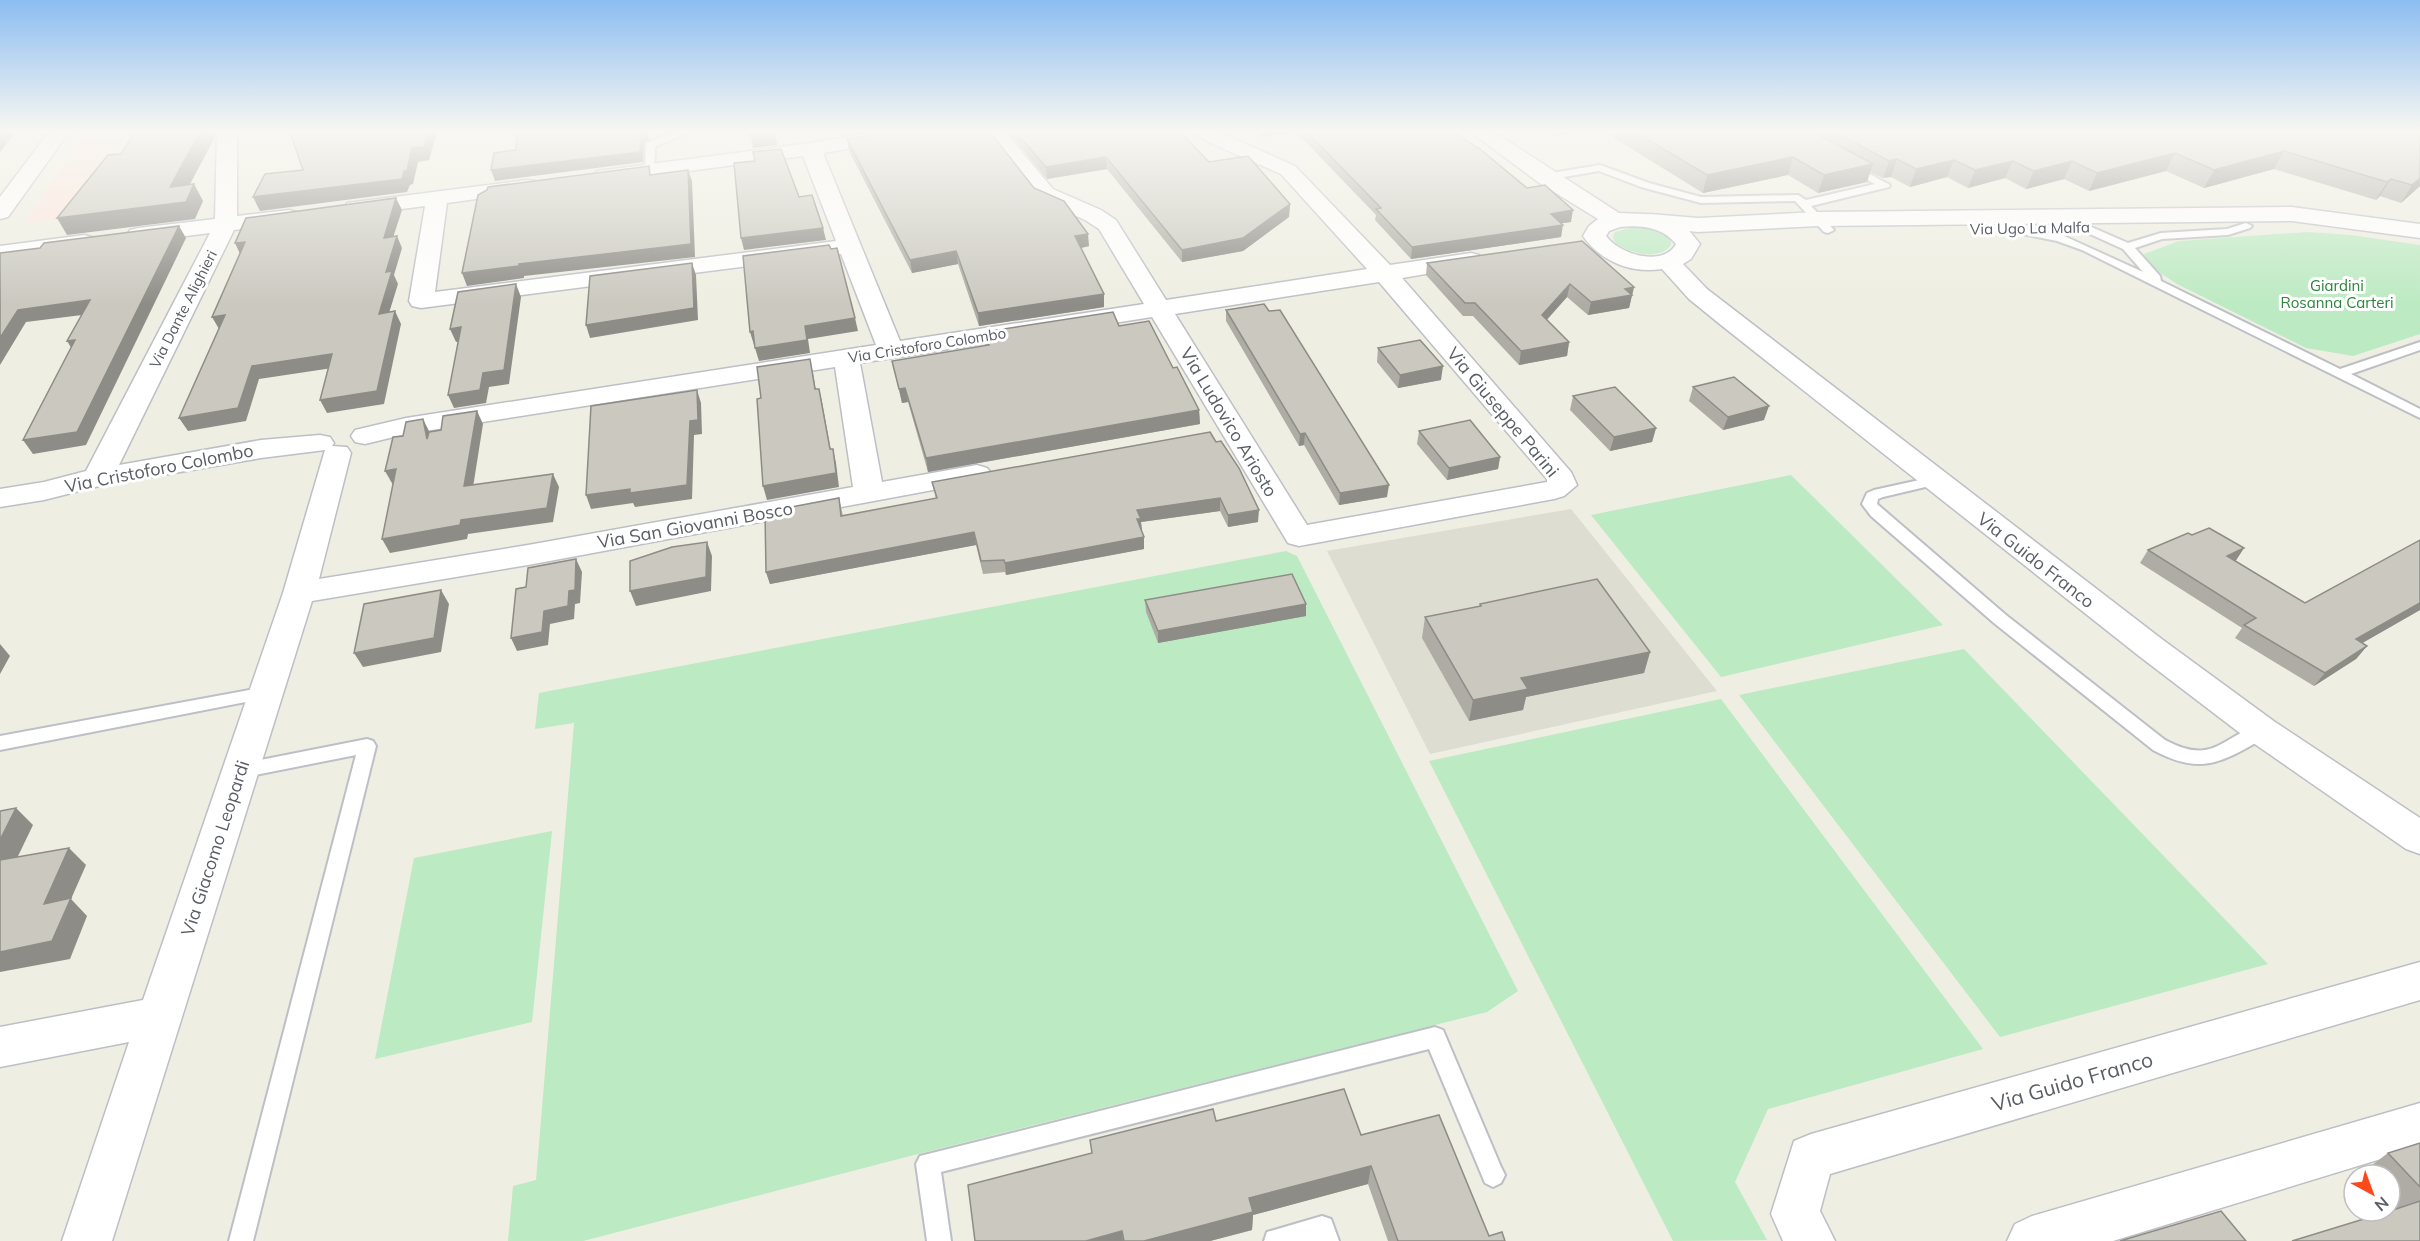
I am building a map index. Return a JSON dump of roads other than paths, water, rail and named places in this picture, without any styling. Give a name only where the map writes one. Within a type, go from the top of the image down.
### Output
[{"type":"street","points":[[0,212],[16,190]]},
{"type":"street","name":"Via Dante Alighieri","points":[[98,477],[226,225],[226,190]]},
{"type":"street","points":[[332,211],[498,190]]},
{"type":"street","points":[[827,190],[891,350]]},
{"type":"street","name":"Via Ludovico Ariosto","points":[[1042,190],[1045,194],[1093,214],[1108,225],[1160,308],[1221,431],[1299,536]]},
{"type":"street","points":[[1307,190],[1384,273]]},
{"type":"street","points":[[1567,190],[1616,220]]},
{"type":"street","points":[[437,198],[421,301],[849,246]]},
{"type":"street","points":[[0,253],[308,214]]},
{"type":"street","name":"Via Ugo La Malfa","points":[[1650,221],[1698,225],[1817,218],[2292,214],[2420,231]]},
{"type":"street","points":[[2056,216],[2085,228]]},
{"type":"street","name":"Via Ugo La Malfa","points":[[1674,259],[1721,237],[1817,218],[2012,229],[2246,226],[2333,229],[2420,243]]},
{"type":"street","points":[[1616,220],[1650,221],[1670,228],[1684,237],[1688,244],[1686,251],[1674,259],[1655,262],[1627,260],[1587,244],[1597,230],[1616,220]]},
{"type":"street","name":"Via Cristoforo Colombo","points":[[0,498],[44,491],[98,477],[261,449],[341,444],[406,426],[1489,257]]},
{"type":"street","name":"Via Guido Franco","points":[[1674,259],[1698,294],[1934,480],[2151,648],[2262,730],[2420,838]]},
{"type":"street","name":"Via Giuseppe Parini","points":[[1299,536],[1554,490],[1562,485],[1561,478],[1384,273]]},
{"type":"street","points":[[846,357],[869,494]]},
{"type":"street","name":"Via Giacomo Leopardi","points":[[87,1241],[299,593],[341,444]]},
{"type":"street","name":"Via San Giovanni Bosco","points":[[299,593],[528,555],[998,471]]},
{"type":"street","name":"Via Guido Franco","points":[[1810,1241],[1795,1214],[1811,1156],[2420,981]]},
{"type":"street","points":[[0,1047],[159,1016]]},
{"type":"street","points":[[2032,1241],[2420,1125]]},
{"type":"lane","points":[[1663,190],[1701,200],[1798,198],[1817,218],[1875,190]]},
{"type":"lane","points":[[2127,247],[2161,236],[2228,232],[2246,226]]},
{"type":"lane","points":[[2085,228],[2127,247],[2158,282]]},
{"type":"lane","points":[[2012,229],[2060,238],[2158,282],[2420,414]]},
{"type":"lane","points":[[2339,374],[2420,346]]},
{"type":"lane","points":[[1934,480],[1879,493],[1872,496],[1869,504],[1876,513],[2000,619],[2159,745],[2187,758],[2207,759],[2262,730]]},
{"type":"lane","points":[[0,743],[265,693]]},
{"type":"lane","points":[[240,771],[367,746],[241,1241]]},
{"type":"lane","points":[[939,1241],[928,1164],[1435,1037],[1493,1175]]},
{"type":"lane","points":[[1276,1241],[1322,1228],[1327,1241]]},
{"type":"park label","name":"Giardini Rosanna Carteri","points":[[2337,294]]}]
